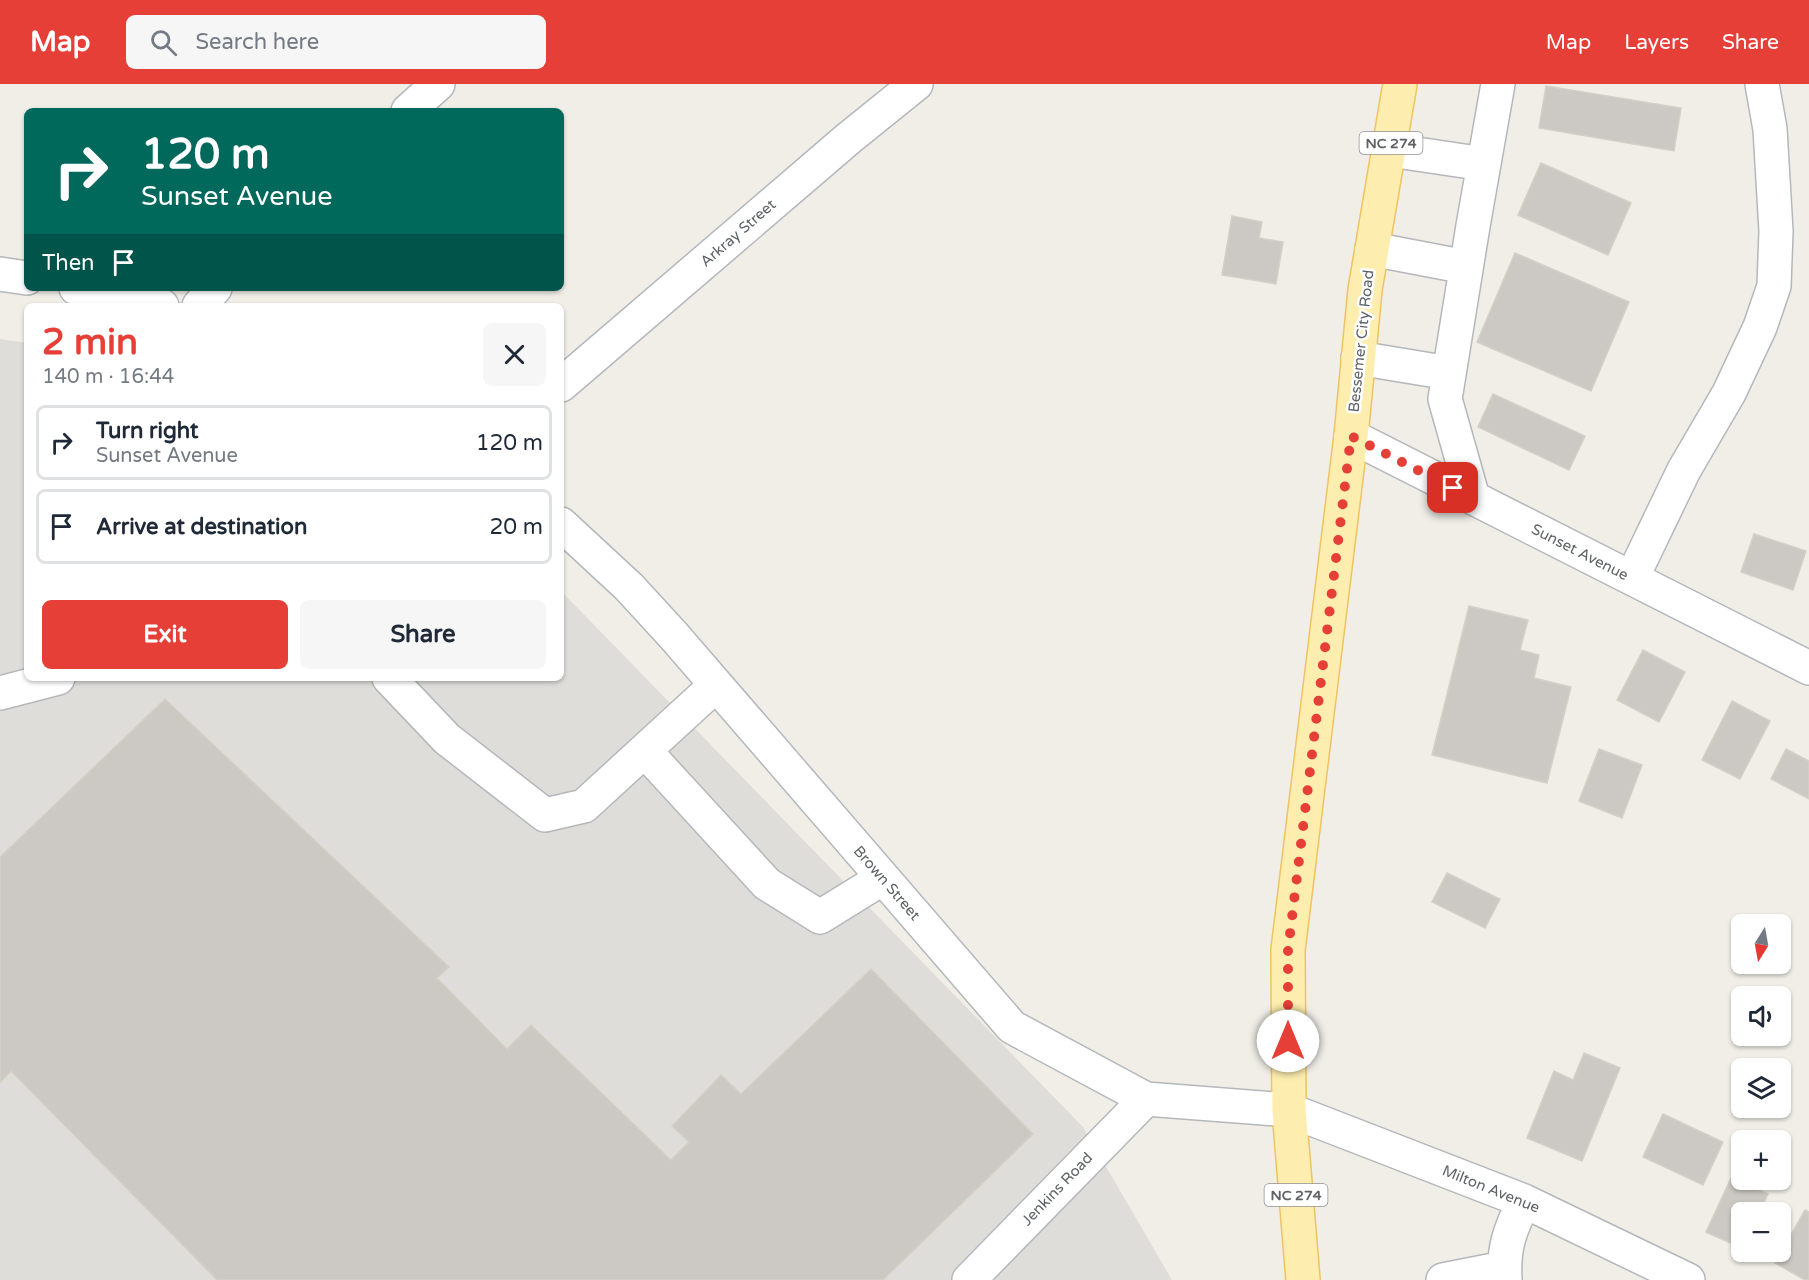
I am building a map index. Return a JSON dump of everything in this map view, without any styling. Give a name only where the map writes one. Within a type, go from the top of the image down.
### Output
[{"type":"main road","name":"Bessemer City Road","points":[[1303,1280],[1289,1110],[1288,950],[1351,436],[1365,290],[1400,84]]},
{"type":"street","points":[[411,108],[438,84]]},
{"type":"street","name":"Arkray Street","points":[[564,382],[849,138],[916,84]]},
{"type":"street","points":[[1473,498],[1445,399],[1498,84]]},
{"type":"street","points":[[1632,579],[1684,470],[1729,393],[1760,327],[1774,286],[1776,231],[1770,129],[1762,84]]},
{"type":"street","points":[[1390,150],[1484,164]]},
{"type":"street","points":[[1372,249],[1466,267]]},
{"type":"street","points":[[0,274],[24,278]]},
{"type":"street","points":[[90,291],[148,303]]},
{"type":"street","points":[[202,303],[212,291]]},
{"type":"street","points":[[1358,358],[1449,373]]},
{"type":"street","name":"Sunset Avenue","points":[[1351,436],[1809,668]]},
{"type":"street","name":"Brown Street","points":[[564,527],[629,587],[1012,1027],[1146,1099],[1289,1110]]},
{"type":"street","points":[[0,693],[46,681]]},
{"type":"street","points":[[392,681],[447,740],[544,815],[584,806],[716,685]]},
{"type":"street","points":[[645,751],[767,884],[820,917],[883,878]]},
{"type":"street","name":"Jenkins Road","points":[[969,1280],[1146,1099]]},
{"type":"street","name":"Milton Avenue","points":[[1289,1110],[1524,1201],[1688,1280]]},
{"type":"street","points":[[1443,1280],[1504,1274],[1503,1263],[1510,1231],[1524,1201]]},
{"type":"shaded area","points":[[0,339],[24,343],[24,681],[564,681],[564,594],[1083,1127],[1172,1280],[0,1280]]},
{"type":"building","points":[[1546,86],[1681,108],[1674,151],[1539,128]]},
{"type":"building","points":[[1541,163],[1631,203],[1608,255],[1518,215]]},
{"type":"building","points":[[1232,216],[1262,222],[1259,238],[1283,242],[1276,284],[1222,275]]},
{"type":"building","points":[[1515,253],[1629,302],[1591,391],[1477,342]]},
{"type":"building","points":[[1493,394],[1585,436],[1569,470],[1478,427]]},
{"type":"building","points":[[1754,534],[1806,551],[1793,590],[1741,572]]},
{"type":"building","points":[[1469,606],[1528,620],[1520,650],[1539,655],[1534,678],[1571,687],[1547,783],[1432,755]]},
{"type":"building","points":[[1643,650],[1685,672],[1659,722],[1617,700]]},
{"type":"building","points":[[165,699],[449,967],[437,978],[507,1049],[531,1025],[671,1160],[689,1142],[672,1126],[721,1075],[741,1094],[871,969],[1033,1134],[883,1280],[217,1280],[11,1071],[0,1083],[0,857]]},
{"type":"building","points":[[1732,701],[1770,721],[1740,779],[1702,760]]},
{"type":"building","points":[[1599,749],[1642,765],[1622,818],[1579,801]]},
{"type":"building","points":[[1786,749],[1809,761],[1809,799],[1771,779]]},
{"type":"building","points":[[1447,873],[1500,899],[1485,928],[1432,902]]},
{"type":"building","points":[[1584,1053],[1620,1068],[1582,1161],[1527,1138],[1554,1071],[1573,1080]]},
{"type":"building","points":[[1663,1114],[1723,1142],[1703,1185],[1643,1157]]},
{"type":"building","points":[[1731,1178],[1731,1190],[1759,1190],[1768,1194],[1764,1202],[1731,1202],[1731,1243],[1706,1232]]},
{"type":"building","points":[[1805,1210],[1809,1212],[1809,1280],[1775,1263],[1791,1262],[1791,1235]]},
{"type":"route","points":[[1288,1041],[1288,950],[1351,436],[1453,488]]}]
